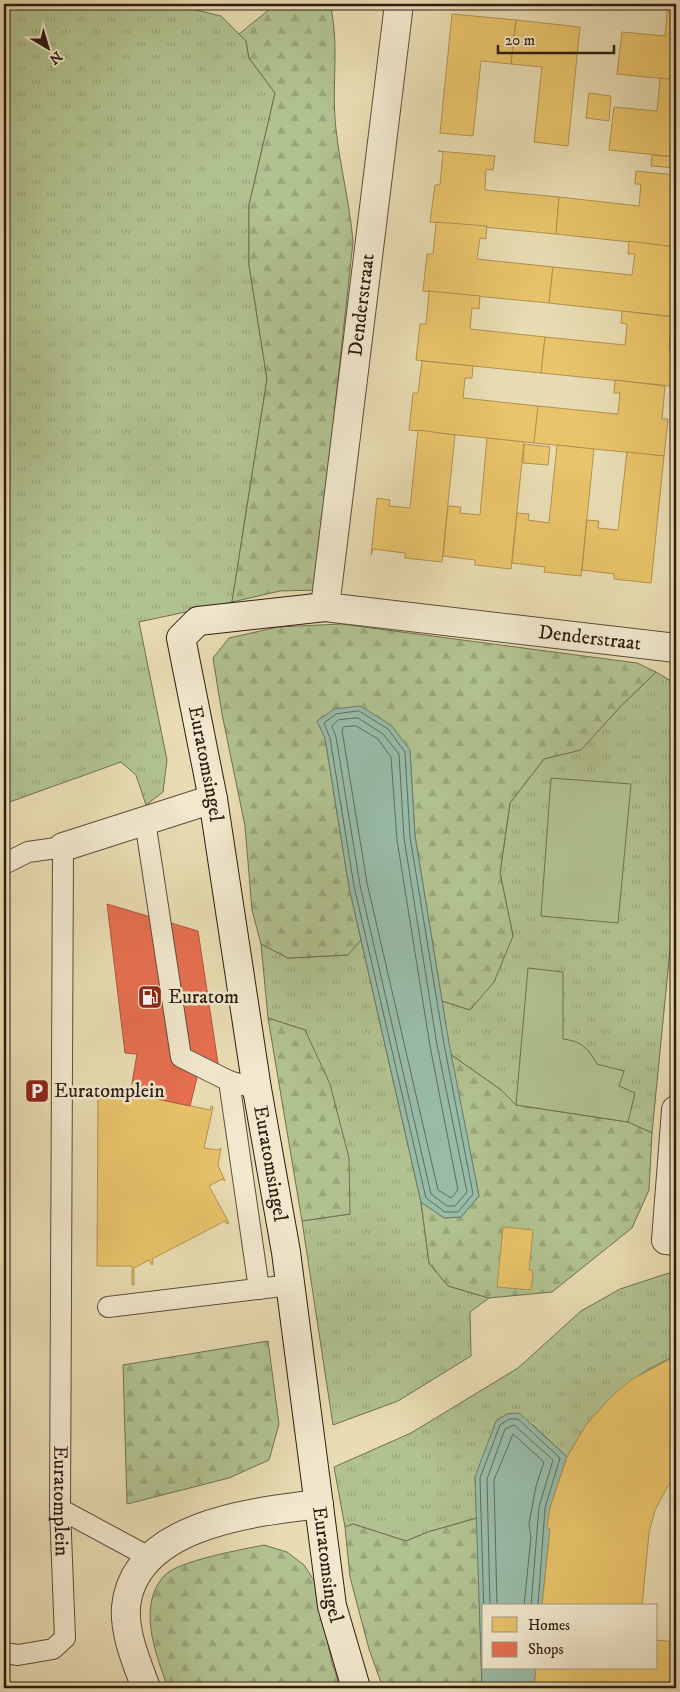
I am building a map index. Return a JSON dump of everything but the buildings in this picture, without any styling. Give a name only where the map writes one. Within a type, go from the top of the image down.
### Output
[{"type":"street","name":"Denderstraat","points":[[325,607],[399,4]]},
{"type":"street","name":"Denderstraat","points":[[181,638],[198,621],[325,607],[676,648]]},
{"type":"street","name":"Euratomsingel","points":[[181,638],[213,799],[257,1089],[290,1285],[332,1606],[356,1688]]},
{"type":"street","points":[[63,847],[213,799]]},
{"type":"street","points":[[671,1240],[676,1110]]},
{"type":"street","points":[[146,1688],[129,1636],[126,1608],[134,1579],[149,1557],[167,1542],[226,1520],[272,1510],[319,1504]]},
{"type":"lane","points":[[145,821],[181,1057],[229,1081],[257,1089]]},
{"type":"lane","points":[[4,864],[28,852],[63,847]]},
{"type":"lane","name":"Euratomplein","points":[[4,1654],[18,1655],[53,1650],[65,1638],[60,1509],[63,847]]},
{"type":"lane","points":[[229,1081],[259,1289]]},
{"type":"lane","points":[[108,1307],[290,1285]]},
{"type":"lane","points":[[60,1509],[149,1557]]},
{"type":"green space","points":[[4,4],[172,4],[221,16],[246,41],[249,58],[275,93],[249,205],[249,265],[267,379],[232,602],[139,622],[167,760],[163,792],[146,805],[136,775],[121,762],[4,804]]},
{"type":"green space","points":[[276,4],[330,4],[335,50],[334,98],[336,129],[353,242],[315,590],[280,591],[232,602],[267,379],[249,265],[249,205],[275,93],[249,58],[246,41],[239,34]]},
{"type":"green space","points":[[341,624],[637,663],[656,672],[620,707],[581,750],[544,759],[510,803],[500,873],[513,936],[494,982],[470,1010],[442,1001],[415,836],[410,750],[318,721],[325,738],[349,887],[361,940],[348,955],[288,958],[261,944],[252,910],[245,826],[222,714],[213,658],[229,638],[278,627]]},
{"type":"green space","points":[[656,672],[676,684],[676,889],[652,1133],[628,1122],[516,1105],[501,1090],[450,1054],[442,1001],[470,1010],[513,936],[500,873],[510,803],[544,759],[581,749]]},
{"type":"green space","points":[[551,778],[631,784],[618,923],[541,916]]},
{"type":"green space","points":[[361,940],[421,1202],[429,1263],[448,1286],[489,1298],[470,1312],[471,1356],[398,1401],[333,1425],[302,1221],[350,1214],[305,1030],[268,1018],[261,944],[288,958],[347,955]]},
{"type":"green space","points":[[528,968],[563,972],[563,1039],[583,1046],[597,1064],[624,1071],[619,1086],[635,1093],[628,1122],[516,1105]]},
{"type":"green space","points":[[268,1018],[305,1030],[330,1084],[349,1158],[350,1214],[302,1221]]},
{"type":"green space","points":[[450,1054],[501,1090],[516,1105],[628,1122],[652,1133],[649,1190],[632,1228],[552,1292],[489,1298],[448,1286],[429,1263],[421,1202],[444,1218],[461,1217],[479,1196]]},
{"type":"green space","points":[[672,1272],[676,1273],[676,1356],[642,1374],[613,1397],[588,1425],[567,1457],[533,1425],[475,1477],[477,1518],[428,1532],[406,1541],[353,1524],[345,1527],[334,1467],[411,1433],[518,1368],[581,1311],[620,1289]]},
{"type":"green space","points":[[268,1341],[279,1424],[269,1460],[229,1478],[127,1504],[123,1365]]},
{"type":"green space","points":[[477,1518],[482,1688],[383,1688],[369,1649],[350,1577],[345,1527],[353,1524],[406,1541],[428,1532]]},
{"type":"green space","points":[[264,1545],[287,1552],[304,1565],[315,1582],[332,1663],[341,1688],[168,1688],[158,1661],[151,1630],[150,1615],[156,1587],[165,1575],[183,1565],[212,1556]]},
{"type":"water","points":[[360,706],[391,725],[410,750],[415,836],[449,1043],[479,1196],[461,1217],[444,1218],[421,1202],[349,887],[325,738],[317,721],[334,709]]},
{"type":"water","points":[[519,1413],[567,1457],[550,1508],[550,1529],[542,1604],[482,1604],[482,1670],[536,1670],[534,1688],[482,1688],[475,1477],[496,1421],[507,1414]]},
{"type":"place","name":"Euratom","points":[[150,997]]},
{"type":"place","name":"Euratomplein","points":[[37,1091]]}]
